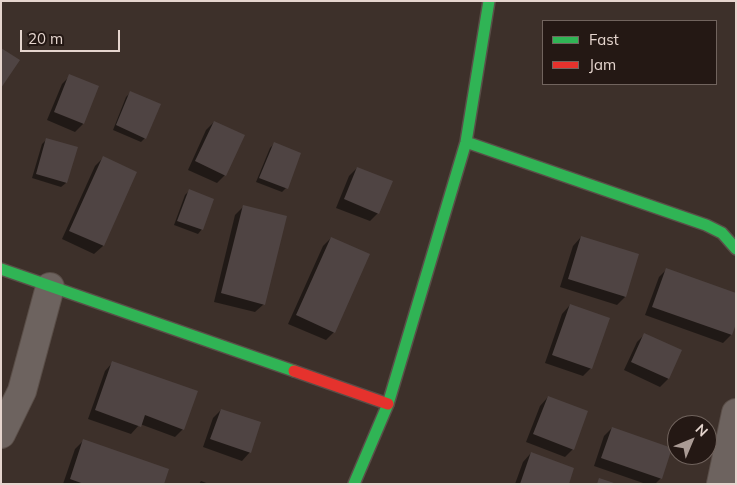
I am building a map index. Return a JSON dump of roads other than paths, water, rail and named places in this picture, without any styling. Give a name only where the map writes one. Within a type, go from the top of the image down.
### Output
[{"type":"street","points":[[354,484],[388,404],[466,142],[489,1]]},
{"type":"street","points":[[466,142],[706,225],[722,233],[736,249]]},
{"type":"street","points":[[1,269],[388,404]]},
{"type":"street","points":[[1,434],[22,391],[50,287]]},
{"type":"street","points":[[721,484],[736,413]]}]
